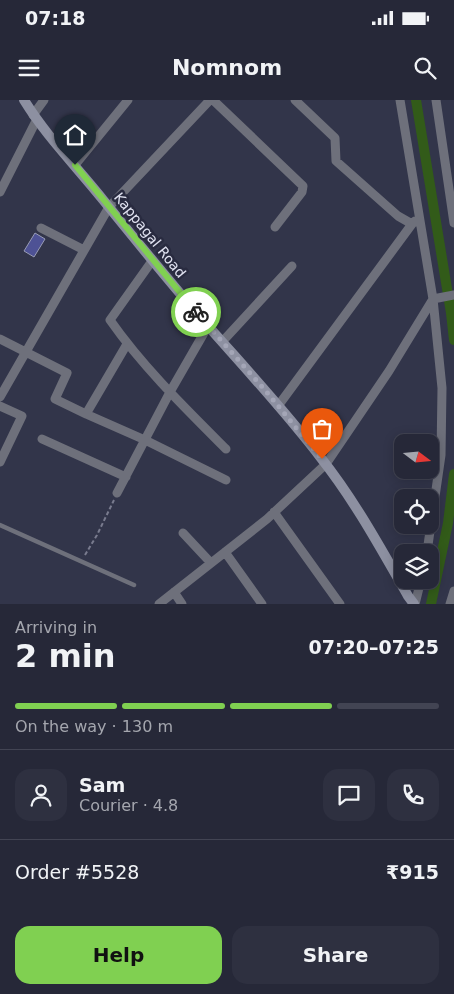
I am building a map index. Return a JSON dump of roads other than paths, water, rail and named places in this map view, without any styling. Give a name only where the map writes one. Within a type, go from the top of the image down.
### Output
[{"type":"main road","name":"Kappagal Road","points":[[24,100],[35,118],[152,261],[326,464],[369,526],[408,596],[415,604]]},
{"type":"street","points":[[0,192],[44,100]]},
{"type":"street","points":[[75,165],[128,100]]},
{"type":"street","points":[[0,397],[109,207],[211,100],[303,186],[302,192],[274,227]]},
{"type":"street","points":[[400,100],[433,299],[442,388],[441,455],[429,544]]},
{"type":"street","points":[[436,100],[454,223]]},
{"type":"street","points":[[299,101],[335,138],[336,161],[398,216],[412,224]]},
{"type":"street","points":[[278,406],[419,217]]},
{"type":"street","points":[[41,228],[84,250]]},
{"type":"street","points":[[152,261],[110,320],[127,344],[170,392],[226,449]]},
{"type":"street","points":[[222,342],[292,266]]},
{"type":"street","points":[[159,604],[274,512],[326,464],[389,372],[433,299],[454,295]]},
{"type":"street","points":[[117,493],[170,392],[208,326]]},
{"type":"street","points":[[0,339],[67,373],[55,399],[226,480]]},
{"type":"street","points":[[86,414],[127,344]]},
{"type":"street","points":[[0,406],[22,416],[1,458]]},
{"type":"street","points":[[42,439],[126,477]]},
{"type":"street","points":[[274,512],[340,604]]},
{"type":"street","points":[[183,533],[211,563]]},
{"type":"street","points":[[224,552],[262,604]]},
{"type":"street","points":[[415,604],[419,589]]},
{"type":"street","points":[[450,604],[454,591]]},
{"type":"street","points":[[174,592],[182,604]]},
{"type":"lane","points":[[0,524],[134,585]]},
{"type":"waterway","points":[[416,100],[454,340]]},
{"type":"waterway","points":[[431,604],[448,523],[454,474]]}]
